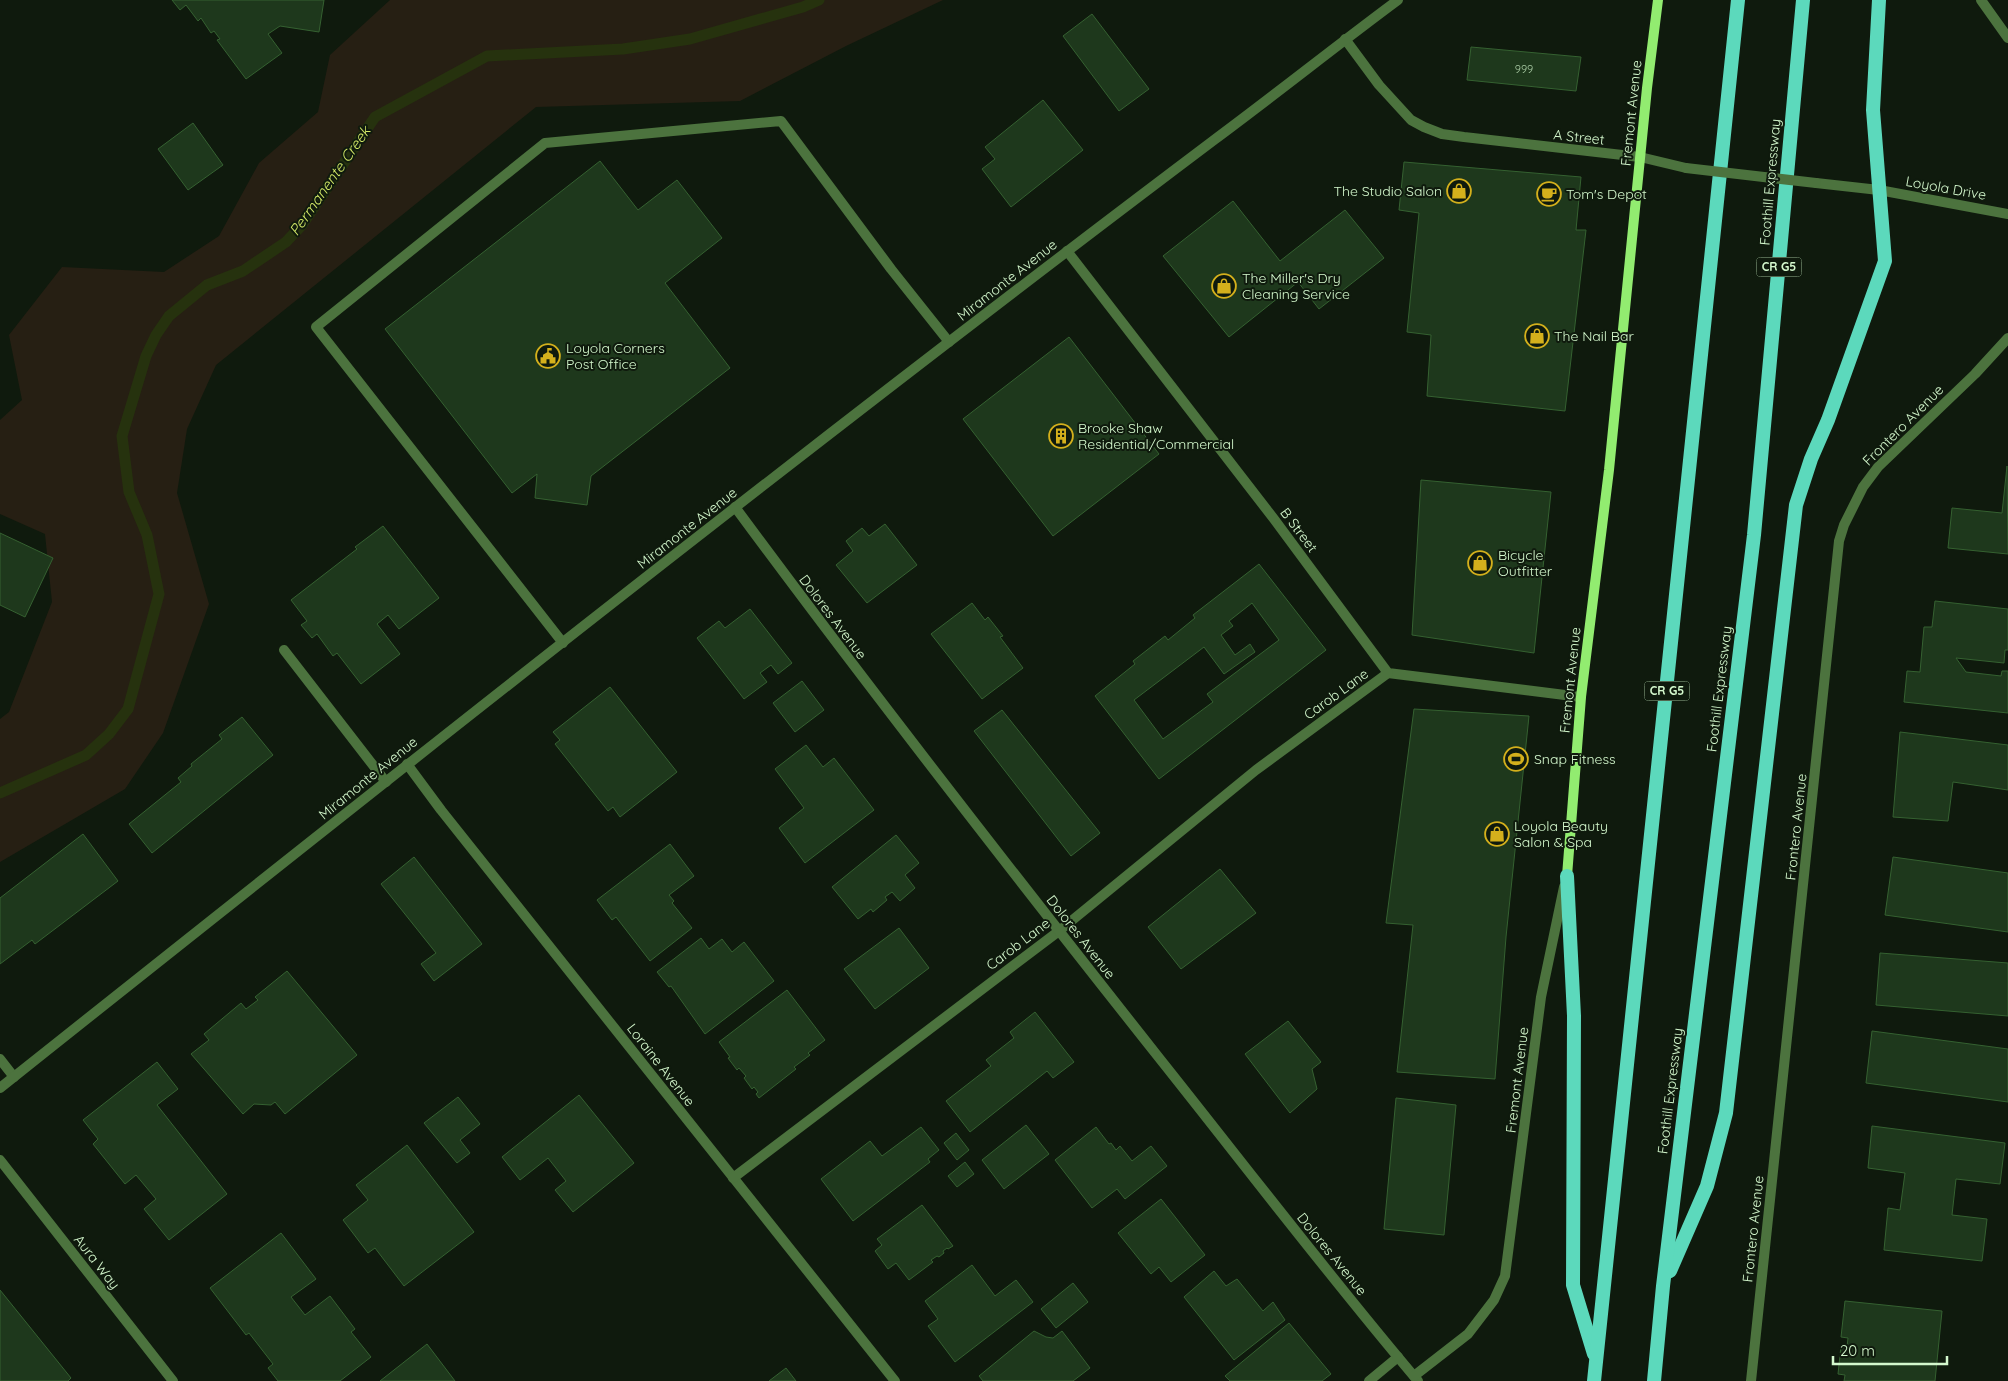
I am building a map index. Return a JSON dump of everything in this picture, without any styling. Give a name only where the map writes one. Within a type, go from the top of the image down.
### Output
[{"type":"highway","name":"CR G5","points":[[1594,1381],[1738,0]]},
{"type":"highway","name":"Foothill Expressway","points":[[1654,1381],[1754,535],[1803,0]]},
{"type":"highway","points":[[1664,1286],[1707,1186],[1726,1113],[1796,505],[1811,459],[1828,420],[1885,261],[1873,110],[1879,0]]},
{"type":"highway","points":[[1567,876],[1574,1016],[1573,1285],[1596,1360]]},
{"type":"main road","name":"Fremont Avenue","points":[[1567,876],[1581,697],[1609,470],[1640,157],[1658,0]]},
{"type":"street","name":"Miramonte Avenue","points":[[0,1088],[407,764],[735,508],[1067,251],[1398,0]]},
{"type":"street","points":[[1981,0],[2008,38]]},
{"type":"street","name":"A Street","points":[[1345,39],[1386,93],[1411,120],[1442,134],[1640,157],[1686,168],[1879,190]]},
{"type":"street","points":[[563,643],[316,328],[545,143],[781,121],[891,269],[949,342]]},
{"type":"street","name":"Loyola Drive","points":[[1879,190],[2008,214]]},
{"type":"street","name":"B Street","points":[[1067,251],[1274,519],[1388,674]]},
{"type":"street","name":"Frontero Avenue","points":[[1751,1381],[1839,541],[1844,525],[1863,487],[1878,467],[1975,374],[2008,338]]},
{"type":"street","name":"Dolores Avenue","points":[[735,508],[853,666],[1058,931],[1317,1258],[1416,1379]]},
{"type":"street","points":[[284,650],[386,782]]},
{"type":"street","points":[[1388,674],[1581,697]]},
{"type":"street","name":"Carob Lane","points":[[733,1178],[1058,931],[1256,770],[1388,674]]},
{"type":"street","name":"Loraine Avenue","points":[[407,764],[441,810],[895,1381]]},
{"type":"street","name":"Fremont Avenue","points":[[1416,1379],[1468,1334],[1494,1300],[1505,1276],[1541,997],[1567,876]]},
{"type":"street","points":[[0,1059],[14,1077]]},
{"type":"street","name":"Aura Way","points":[[0,1160],[173,1381]]},
{"type":"street","points":[[1369,1381],[1398,1357]]},
{"type":"shaded area","points":[[390,0],[943,0],[846,46],[740,101],[536,107],[216,365],[187,429],[177,493],[209,604],[163,733],[125,789],[0,862],[0,719],[9,712],[52,602],[45,534],[0,514],[0,420],[22,400],[9,335],[62,267],[164,272],[219,236],[259,163],[318,112],[330,55]]},
{"type":"building","points":[[172,0],[324,0],[319,32],[280,26],[268,34],[282,53],[246,79],[217,40],[220,39],[214,31],[211,33],[201,18],[198,21],[186,5],[180,10]]},
{"type":"building","points":[[1092,14],[1149,89],[1119,111],[1063,36]]},
{"type":"building","points":[[1471,47],[1581,57],[1576,91],[1467,80]]},
{"type":"building","points":[[1043,100],[1083,150],[1011,207],[982,169],[995,159],[985,147]]},
{"type":"building","points":[[193,123],[223,165],[188,190],[158,149]]},
{"type":"building","points":[[600,161],[638,210],[677,180],[722,238],[665,283],[730,368],[591,476],[587,505],[535,498],[537,474],[512,493],[385,329]]},
{"type":"building","points":[[1404,162],[1581,177],[1576,230],[1586,230],[1565,411],[1427,396],[1431,335],[1407,332],[1419,213],[1399,210]]},
{"type":"building","points":[[1233,201],[1280,261],[1345,210],[1384,258],[1319,309],[1298,282],[1229,337],[1163,256]]},
{"type":"building","name":"Brooke Shaw Residential/Commercial","points":[[1069,337],[1159,454],[1053,536],[963,419]]},
{"type":"building","points":[[2007,466],[2008,554],[1948,548],[1952,508],[2002,513]]},
{"type":"building","name":"Bicycle Outfitter","points":[[1421,480],[1551,492],[1534,653],[1412,635]]},
{"type":"building","points":[[885,524],[917,565],[867,603],[836,565],[853,551],[846,541],[862,528],[869,536]]},
{"type":"building","points":[[383,526],[439,598],[399,629],[388,615],[377,624],[400,654],[361,684],[337,653],[333,656],[317,634],[312,638],[301,625],[307,621],[291,600],[357,549],[355,547]]},
{"type":"building","points":[[0,533],[53,558],[25,617],[0,605]]},
{"type":"building","points":[[1259,564],[1326,650],[1159,779],[1095,696],[1135,664],[1133,661],[1165,636],[1168,640],[1195,618],[1193,615]],"holes":[[[1252,603],[1279,640],[1207,694],[1213,702],[1163,739],[1134,700],[1204,647],[1224,674],[1255,652],[1250,644],[1235,655],[1221,635],[1233,626],[1229,621]]]},
{"type":"building","points":[[1935,601],[2008,609],[2008,650],[2005,650],[2004,663],[1956,658],[1966,672],[2001,676],[2002,671],[2008,671],[2008,713],[1904,702],[1907,671],[1920,672],[1924,627],[1932,627]]},
{"type":"building","points":[[972,603],[985,620],[988,617],[1003,636],[1000,637],[1023,668],[982,699],[931,634]]},
{"type":"building","points":[[750,609],[792,663],[778,674],[771,665],[760,673],[767,682],[744,699],[697,638],[719,621],[725,628]]},
{"type":"building","points":[[802,681],[824,710],[795,732],[773,703]]},
{"type":"building","points":[[610,687],[677,772],[620,817],[613,807],[608,811],[555,744],[560,740],[553,732]]},
{"type":"building","points":[[1414,709],[1529,716],[1506,937],[1495,1079],[1397,1072],[1413,925],[1386,923]]},
{"type":"building","points":[[1002,710],[1100,833],[1071,856],[974,731]]},
{"type":"building","points":[[242,717],[273,755],[152,853],[129,824],[181,782],[178,778],[192,766],[191,764],[222,739],[219,735]]},
{"type":"building","points":[[1900,732],[2008,745],[2008,790],[1953,782],[1948,821],[1893,817]]},
{"type":"building","points":[[806,745],[823,767],[834,758],[874,810],[805,863],[779,828],[804,808],[775,769]]},
{"type":"building","points":[[83,834],[118,881],[35,944],[32,940],[0,964],[0,898]]},
{"type":"building","points":[[896,835],[919,863],[905,875],[915,888],[900,901],[892,892],[885,897],[887,900],[873,912],[871,909],[858,919],[832,887]]},
{"type":"building","points":[[670,844],[694,876],[669,895],[674,901],[672,903],[692,928],[650,961],[616,917],[612,920],[597,900]]},
{"type":"building","points":[[414,857],[482,944],[434,981],[421,964],[436,953],[381,884]]},
{"type":"building","points":[[1893,857],[2008,873],[2008,932],[1885,915]]},
{"type":"building","points":[[1220,869],[1256,913],[1181,969],[1148,927]]},
{"type":"building","points":[[899,928],[929,968],[875,1009],[844,969]]},
{"type":"building","points":[[701,938],[709,949],[722,939],[732,952],[744,942],[774,981],[705,1034],[671,986],[669,987],[657,972]]},
{"type":"building","points":[[1880,953],[2008,963],[2008,1016],[1876,1005]]},
{"type":"building","points":[[287,971],[357,1055],[285,1114],[275,1102],[271,1105],[254,1104],[243,1114],[191,1054],[209,1040],[204,1034],[241,1003],[246,1009],[258,1000],[255,997]]},
{"type":"building","points":[[787,990],[825,1040],[794,1067],[796,1069],[759,1098],[756,1094],[758,1092],[754,1087],[752,1089],[744,1078],[746,1076],[739,1068],[737,1070],[719,1042]]},
{"type":"building","points":[[1035,1012],[1074,1062],[1053,1078],[1047,1071],[970,1132],[946,1101],[991,1066],[986,1060],[1014,1038],[1010,1032]]},
{"type":"building","points":[[1288,1021],[1321,1062],[1312,1069],[1317,1089],[1290,1113],[1245,1054]]},
{"type":"building","points":[[1872,1031],[2008,1049],[2008,1102],[1866,1083]]},
{"type":"building","points":[[157,1062],[178,1089],[157,1105],[227,1194],[169,1240],[144,1209],[156,1199],[136,1175],[125,1184],[93,1144],[98,1139],[83,1120]]},
{"type":"building","points":[[579,1095],[634,1163],[573,1212],[555,1190],[566,1181],[548,1158],[520,1180],[502,1157]]},
{"type":"building","points":[[458,1097],[480,1124],[460,1140],[470,1153],[457,1163],[424,1123]]},
{"type":"building","points":[[1396,1098],[1456,1105],[1444,1235],[1384,1229]]},
{"type":"building","points":[[1026,1125],[1049,1154],[1004,1189],[982,1160]]},
{"type":"building","points":[[1872,1126],[2005,1143],[2000,1184],[1956,1179],[1952,1215],[1987,1219],[1982,1261],[1884,1250],[1888,1208],[1900,1210],[1905,1173],[1868,1168]]},
{"type":"building","points":[[921,1127],[939,1150],[928,1159],[930,1162],[853,1221],[821,1179],[870,1141],[882,1156]]},
{"type":"building","points":[[1096,1127],[1109,1144],[1111,1143],[1116,1150],[1120,1146],[1132,1161],[1151,1146],[1167,1166],[1125,1199],[1117,1189],[1092,1208],[1055,1160]]},
{"type":"building","points":[[956,1133],[969,1150],[957,1160],[944,1143]]},
{"type":"building","points":[[407,1145],[474,1232],[404,1286],[375,1248],[368,1253],[343,1220],[368,1200],[356,1185]]},
{"type":"building","points":[[965,1162],[974,1174],[957,1187],[948,1176]]},
{"type":"building","points":[[1161,1199],[1205,1255],[1171,1282],[1159,1267],[1151,1274],[1118,1233]]},
{"type":"building","points":[[922,1205],[953,1246],[943,1251],[944,1253],[939,1257],[937,1256],[931,1260],[933,1262],[909,1280],[896,1263],[888,1269],[875,1251],[882,1245],[877,1239]]},
{"type":"building","points":[[281,1233],[316,1279],[291,1297],[305,1315],[330,1296],[355,1329],[351,1332],[371,1357],[340,1381],[278,1381],[268,1368],[273,1364],[249,1333],[246,1335],[210,1288]]},
{"type":"building","points":[[972,1265],[995,1296],[1016,1280],[1033,1302],[955,1362],[928,1326],[938,1319],[925,1301]]},
{"type":"building","points":[[1214,1271],[1226,1286],[1237,1279],[1263,1311],[1273,1302],[1285,1320],[1234,1360],[1184,1297]]},
{"type":"building","points":[[1073,1283],[1088,1302],[1056,1328],[1041,1309]]},
{"type":"building","points":[[0,1290],[71,1378],[68,1381],[0,1381]]},
{"type":"building","points":[[1845,1301],[1942,1311],[1935,1381],[1844,1381],[1845,1375],[1838,1374],[1841,1346],[1847,1347],[1848,1338],[1841,1337]]},
{"type":"building","points":[[1289,1323],[1331,1374],[1322,1381],[1230,1381],[1225,1376]]},
{"type":"building","points":[[1034,1331],[1053,1338],[1062,1331],[1090,1368],[1073,1381],[983,1381],[979,1376]]},
{"type":"building","points":[[427,1344],[455,1381],[380,1381]]},
{"type":"building","points":[[786,1368],[796,1381],[769,1381]]},
{"type":"waterway","name":"Permanente Creek","points":[[0,793],[86,755],[109,734],[128,709],[159,594],[147,535],[129,492],[122,436],[146,356],[156,335],[169,316],[207,285],[243,271],[286,242],[302,225],[375,117],[487,56],[623,49],[690,39],[803,7],[819,0]]},
{"type":"place","name":"The Studio Salon","points":[[1459,191]]},
{"type":"place","name":"Tom's Depot","points":[[1549,194]]},
{"type":"place","name":"The Miller's Dry Cleaning Service","points":[[1224,286]]},
{"type":"place","name":"The Nail Bar","points":[[1537,336]]},
{"type":"place","name":"Loyola Corners Post Office","points":[[548,356]]},
{"type":"place","name":"Brooke Shaw Residential/Commercial","points":[[1061,436]]},
{"type":"place","name":"Bicycle Outfitter","points":[[1480,563]]},
{"type":"place","name":"Snap Fitness","points":[[1516,759]]},
{"type":"place","name":"Loyola Beauty Salon & Spa","points":[[1497,834]]}]
